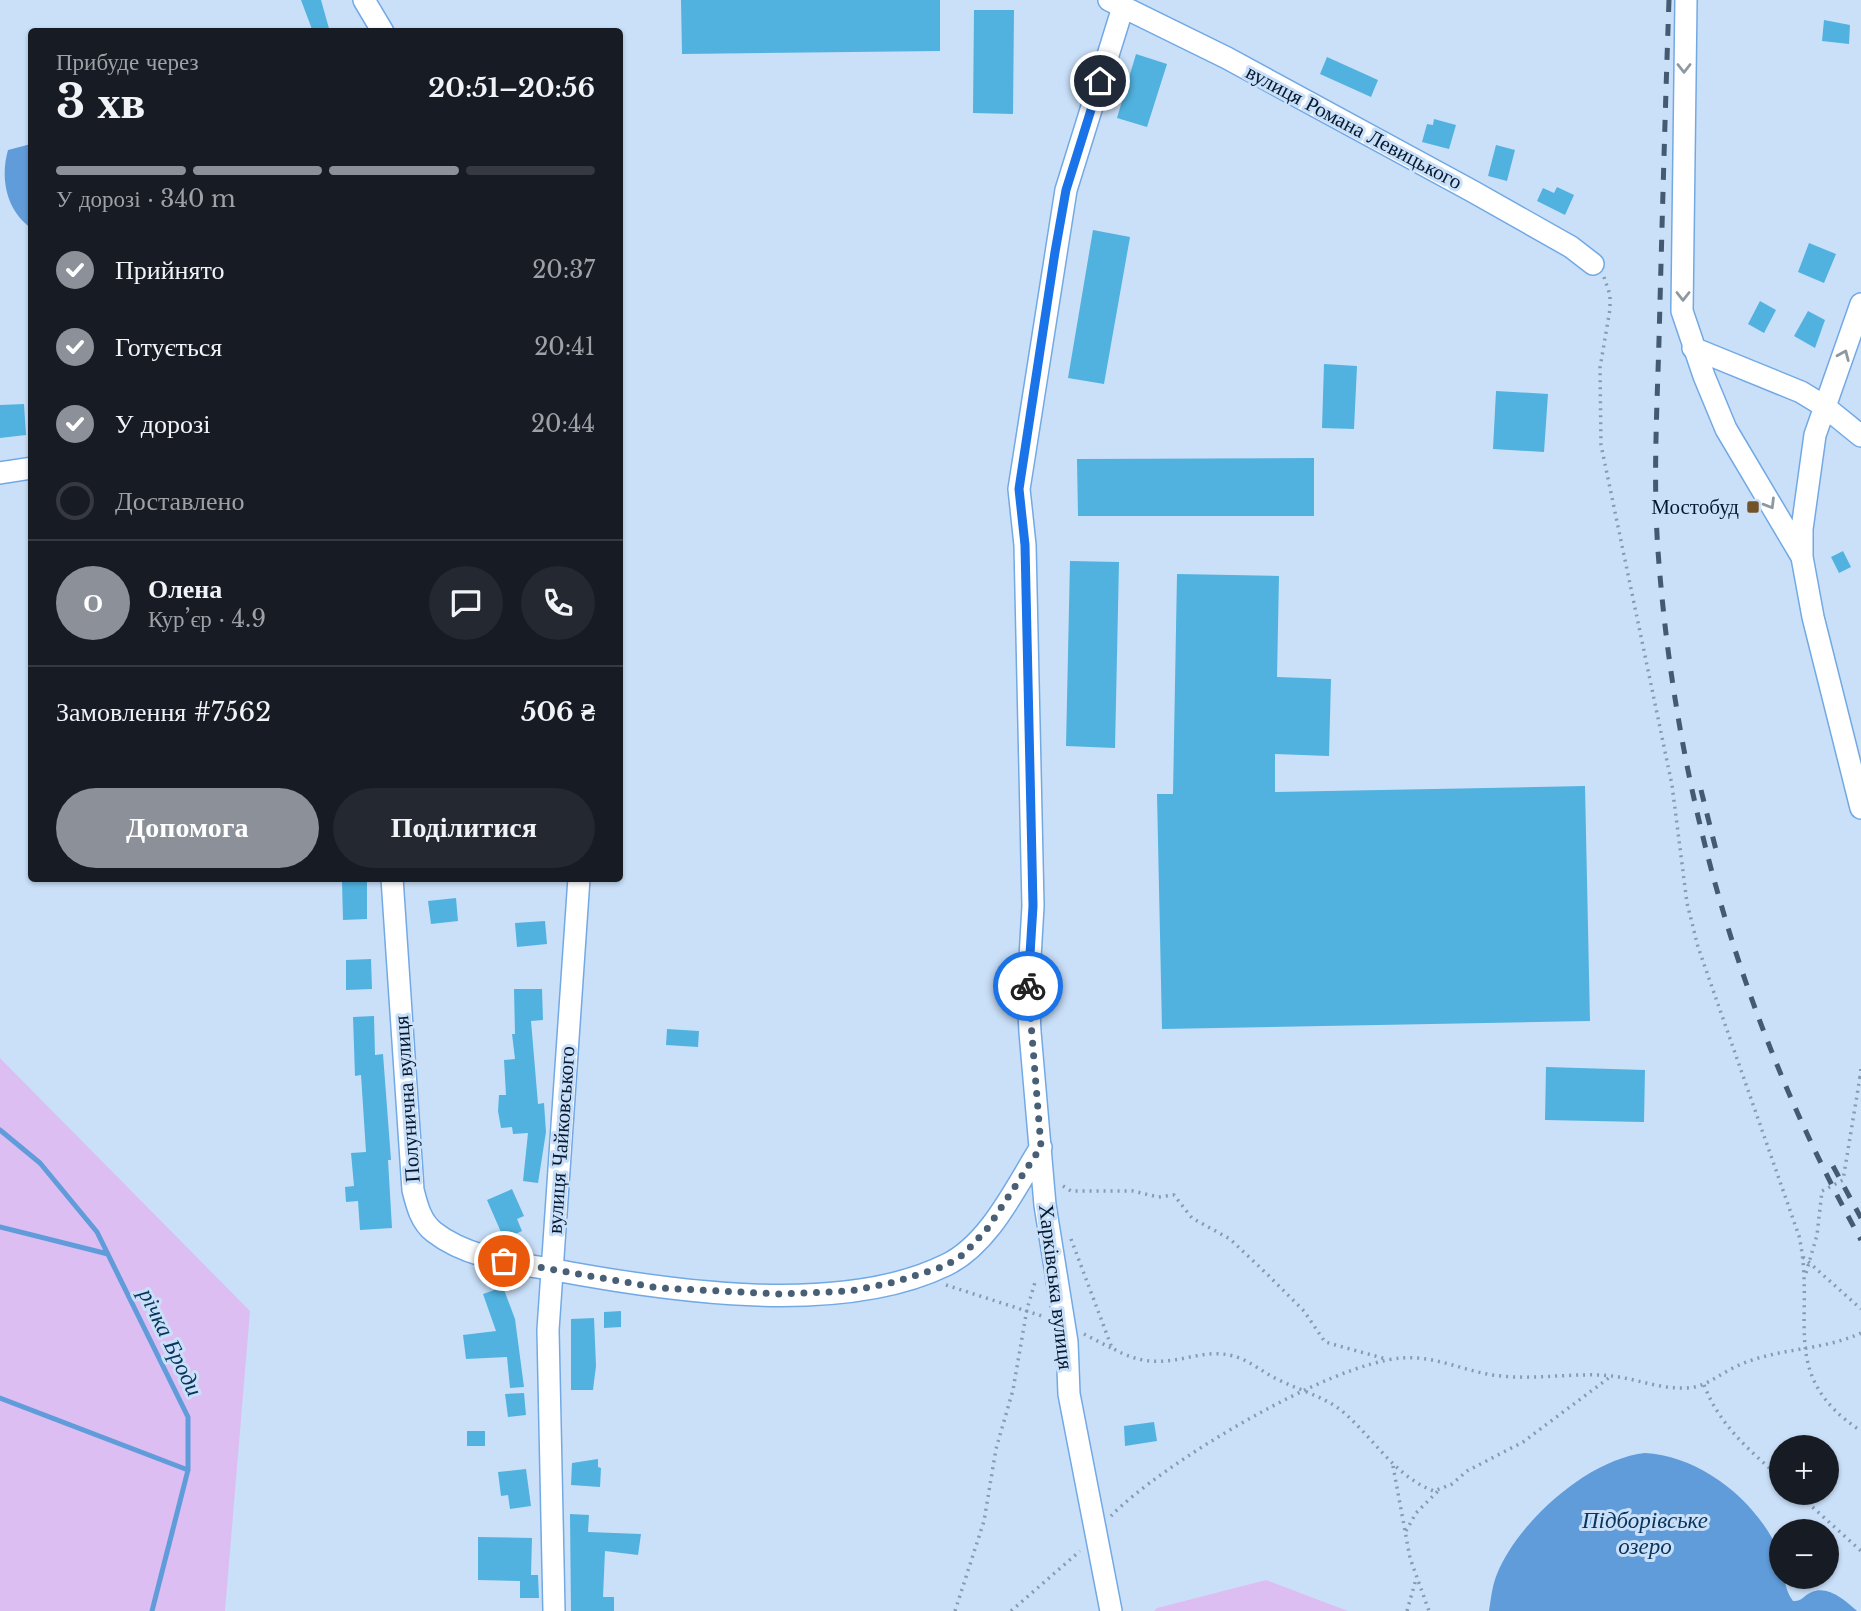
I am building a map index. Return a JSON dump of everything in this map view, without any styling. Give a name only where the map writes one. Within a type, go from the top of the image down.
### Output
[{"type":"street","points":[[364,0],[380,28]]},
{"type":"street","points":[[1686,0],[1682,311],[1693,348],[1726,429],[1802,557]]},
{"type":"street","name":"вулиця Романа Левицького","points":[[1116,4],[1227,58],[1472,191],[1571,247],[1593,264]]},
{"type":"street","name":"Харківська вулиця","points":[[1111,1611],[1069,1394],[1064,1324],[1045,1205],[1028,992],[1033,906],[1025,545],[1019,489],[1066,190],[1116,4]]},
{"type":"street","points":[[1861,304],[1855,329],[1815,435],[1803,507],[1802,557],[1822,659],[1861,808]]},
{"type":"street","points":[[1693,348],[1801,392],[1824,406],[1861,436]]},
{"type":"street","points":[[0,473],[28,469]]},
{"type":"street","name":"Полунична вулиця","points":[[392,882],[409,1160],[418,1209],[433,1231],[456,1244],[504,1261],[694,1292],[780,1294],[850,1291],[917,1276],[945,1266],[971,1247],[996,1217],[1041,1147]]},
{"type":"street","name":"вулиця Чайковського","points":[[554,1611],[548,1383],[551,1269],[579,882]]},
{"type":"path","points":[[1593,264],[1607,284],[1610,295],[1600,368],[1601,445],[1672,785],[1692,925],[1793,1216],[1803,1257],[1804,1349],[1812,1379],[1823,1399],[1861,1431]]},
{"type":"path","points":[[1805,1275],[1817,1235],[1822,1191],[1843,1180],[1861,1067]]},
{"type":"path","points":[[1043,1173],[1071,1191],[1133,1191],[1158,1197],[1174,1195],[1192,1218],[1230,1239],[1268,1275],[1304,1311],[1325,1342],[1388,1359],[1431,1359],[1511,1377],[1612,1376],[1665,1387],[1687,1388],[1704,1385],[1751,1360],[1861,1333]]},
{"type":"path","points":[[1066,1232],[1112,1348]]},
{"type":"path","points":[[1803,1257],[1861,1309]]},
{"type":"path","points":[[955,1611],[983,1528],[995,1454],[1015,1380],[1027,1309],[1038,1273]]},
{"type":"path","points":[[917,1276],[1027,1309],[1064,1324],[1132,1359],[1148,1363],[1216,1353],[1231,1355],[1306,1391],[1342,1412],[1392,1464],[1428,1489],[1440,1490]]},
{"type":"path","points":[[1011,1611],[1079,1553],[1128,1501],[1180,1462],[1228,1431],[1306,1391],[1357,1368],[1388,1359]]},
{"type":"path","points":[[1406,1532],[1416,1513],[1440,1490],[1467,1471],[1523,1442],[1612,1376]]},
{"type":"path","points":[[1704,1385],[1715,1410],[1732,1433],[1769,1467]]},
{"type":"path","points":[[1392,1464],[1417,1577],[1429,1611]]},
{"type":"path","points":[[1810,1505],[1861,1551]]},
{"type":"path","points":[[1407,1611],[1417,1577]]},
{"type":"shaded area","points":[[0,1058],[250,1311],[225,1611],[0,1611]]},
{"type":"shaded area","points":[[1266,1580],[1348,1611],[1154,1611],[1157,1608]]},
{"type":"water","points":[[28,145],[28,225],[16,212],[7,193],[5,171],[8,150]]},
{"type":"water","name":"Підборівське озеро","points":[[1645,1453],[1666,1456],[1706,1472],[1725,1484],[1757,1515],[1769,1533],[1769,1589],[1787,1589],[1793,1601],[1818,1590],[1830,1592],[1857,1611],[1489,1611],[1495,1579],[1507,1554],[1538,1514],[1579,1480],[1623,1458]]},
{"type":"building","points":[[301,0],[321,0],[329,28],[312,28]]},
{"type":"building","points":[[681,0],[940,0],[940,51],[682,54]]},
{"type":"building","points":[[974,10],[1014,10],[1013,114],[973,113]]},
{"type":"building","points":[[1824,20],[1850,25],[1849,44],[1822,41]]},
{"type":"building","points":[[1136,54],[1167,64],[1147,127],[1117,118]]},
{"type":"building","points":[[1327,57],[1378,80],[1371,97],[1320,74]]},
{"type":"building","points":[[1434,119],[1456,125],[1449,149],[1422,142],[1427,124],[1433,125]]},
{"type":"building","points":[[1496,145],[1515,150],[1507,181],[1488,176]]},
{"type":"building","points":[[1557,187],[1574,195],[1565,215],[1537,201],[1543,188],[1554,193]]},
{"type":"building","points":[[1093,230],[1130,237],[1104,384],[1068,378]]},
{"type":"building","points":[[1809,243],[1836,254],[1824,283],[1798,272]]},
{"type":"building","points":[[1760,301],[1776,310],[1764,333],[1748,324]]},
{"type":"building","points":[[1808,311],[1825,320],[1815,348],[1794,336]]},
{"type":"building","points":[[1324,364],[1357,366],[1354,429],[1322,428]]},
{"type":"building","points":[[1496,391],[1548,394],[1544,452],[1493,449]]},
{"type":"building","points":[[24,404],[26,435],[0,438],[0,405]]},
{"type":"building","points":[[1314,458],[1314,516],[1078,516],[1077,459]]},
{"type":"building","points":[[1843,551],[1851,567],[1839,573],[1831,557]]},
{"type":"building","points":[[1070,561],[1119,562],[1115,748],[1066,746]]},
{"type":"building","points":[[1177,574],[1279,576],[1277,677],[1331,679],[1329,756],[1275,754],[1275,792],[1585,786],[1590,1021],[1162,1029],[1157,794],[1173,794]]},
{"type":"building","points":[[342,882],[367,882],[367,919],[343,920]]},
{"type":"building","points":[[456,898],[458,921],[431,924],[428,901]]},
{"type":"building","points":[[545,921],[547,944],[517,947],[515,923]]},
{"type":"building","points":[[371,959],[372,989],[346,990],[346,960]]},
{"type":"building","points":[[514,989],[542,989],[543,1020],[531,1021],[538,1104],[544,1103],[546,1132],[538,1183],[523,1181],[528,1133],[513,1134],[512,1127],[501,1128],[498,1111],[499,1095],[506,1095],[504,1060],[515,1059],[512,1034],[515,1034]]},
{"type":"building","points":[[374,1016],[375,1055],[383,1054],[391,1160],[388,1160],[392,1228],[360,1230],[358,1201],[346,1202],[345,1187],[354,1186],[351,1153],[366,1152],[361,1075],[355,1076],[353,1017]]},
{"type":"building","points":[[667,1029],[699,1031],[698,1047],[666,1045]]},
{"type":"building","points":[[1546,1067],[1645,1070],[1644,1122],[1545,1120]]},
{"type":"building","points":[[512,1189],[524,1216],[517,1219],[522,1231],[504,1239],[487,1200]]},
{"type":"building","points":[[503,1287],[515,1319],[524,1387],[510,1388],[507,1357],[466,1359],[463,1335],[496,1331],[483,1294]]},
{"type":"building","points":[[621,1311],[621,1327],[604,1328],[604,1312]]},
{"type":"building","points":[[594,1318],[596,1366],[593,1390],[571,1390],[571,1319]]},
{"type":"building","points":[[524,1393],[526,1415],[508,1417],[505,1394]]},
{"type":"building","points":[[1154,1422],[1157,1441],[1125,1446],[1124,1426]]},
{"type":"building","points":[[467,1431],[485,1431],[485,1446],[467,1446]]},
{"type":"building","points":[[598,1459],[598,1467],[601,1468],[600,1487],[571,1485],[572,1463]]},
{"type":"building","points":[[526,1469],[531,1506],[510,1509],[508,1495],[501,1496],[498,1472]]},
{"type":"building","points":[[570,1514],[589,1515],[588,1532],[641,1534],[638,1555],[605,1551],[603,1597],[614,1597],[614,1611],[571,1611]]},
{"type":"building","points":[[478,1537],[532,1538],[531,1575],[538,1575],[539,1598],[520,1598],[520,1581],[478,1580]]},
{"type":"waterway","name":"річка Броди","points":[[0,1130],[40,1163],[97,1232],[188,1417],[188,1470],[152,1611]]},
{"type":"waterway","points":[[0,1227],[108,1254]]},
{"type":"waterway","points":[[0,1398],[188,1470]]},
{"type":"railway","points":[[1669,0],[1656,419],[1658,551],[1667,642],[1699,820],[1749,992],[1819,1159],[1861,1240]]},
{"type":"railway","points":[[1701,790],[1718,858]]},
{"type":"railway","points":[[1833,1166],[1861,1218]]},
{"type":"way so far","points":[[504,1261],[659,1288],[694,1292],[780,1294],[850,1291],[917,1276],[955,1261],[987,1229],[1041,1147],[1028,986]]},
{"type":"place","name":"Мостобуд","points":[[1753,507]]},
{"type":"route","points":[[1028,986],[1033,906],[1025,545],[1019,489],[1066,190],[1100,81]]}]
